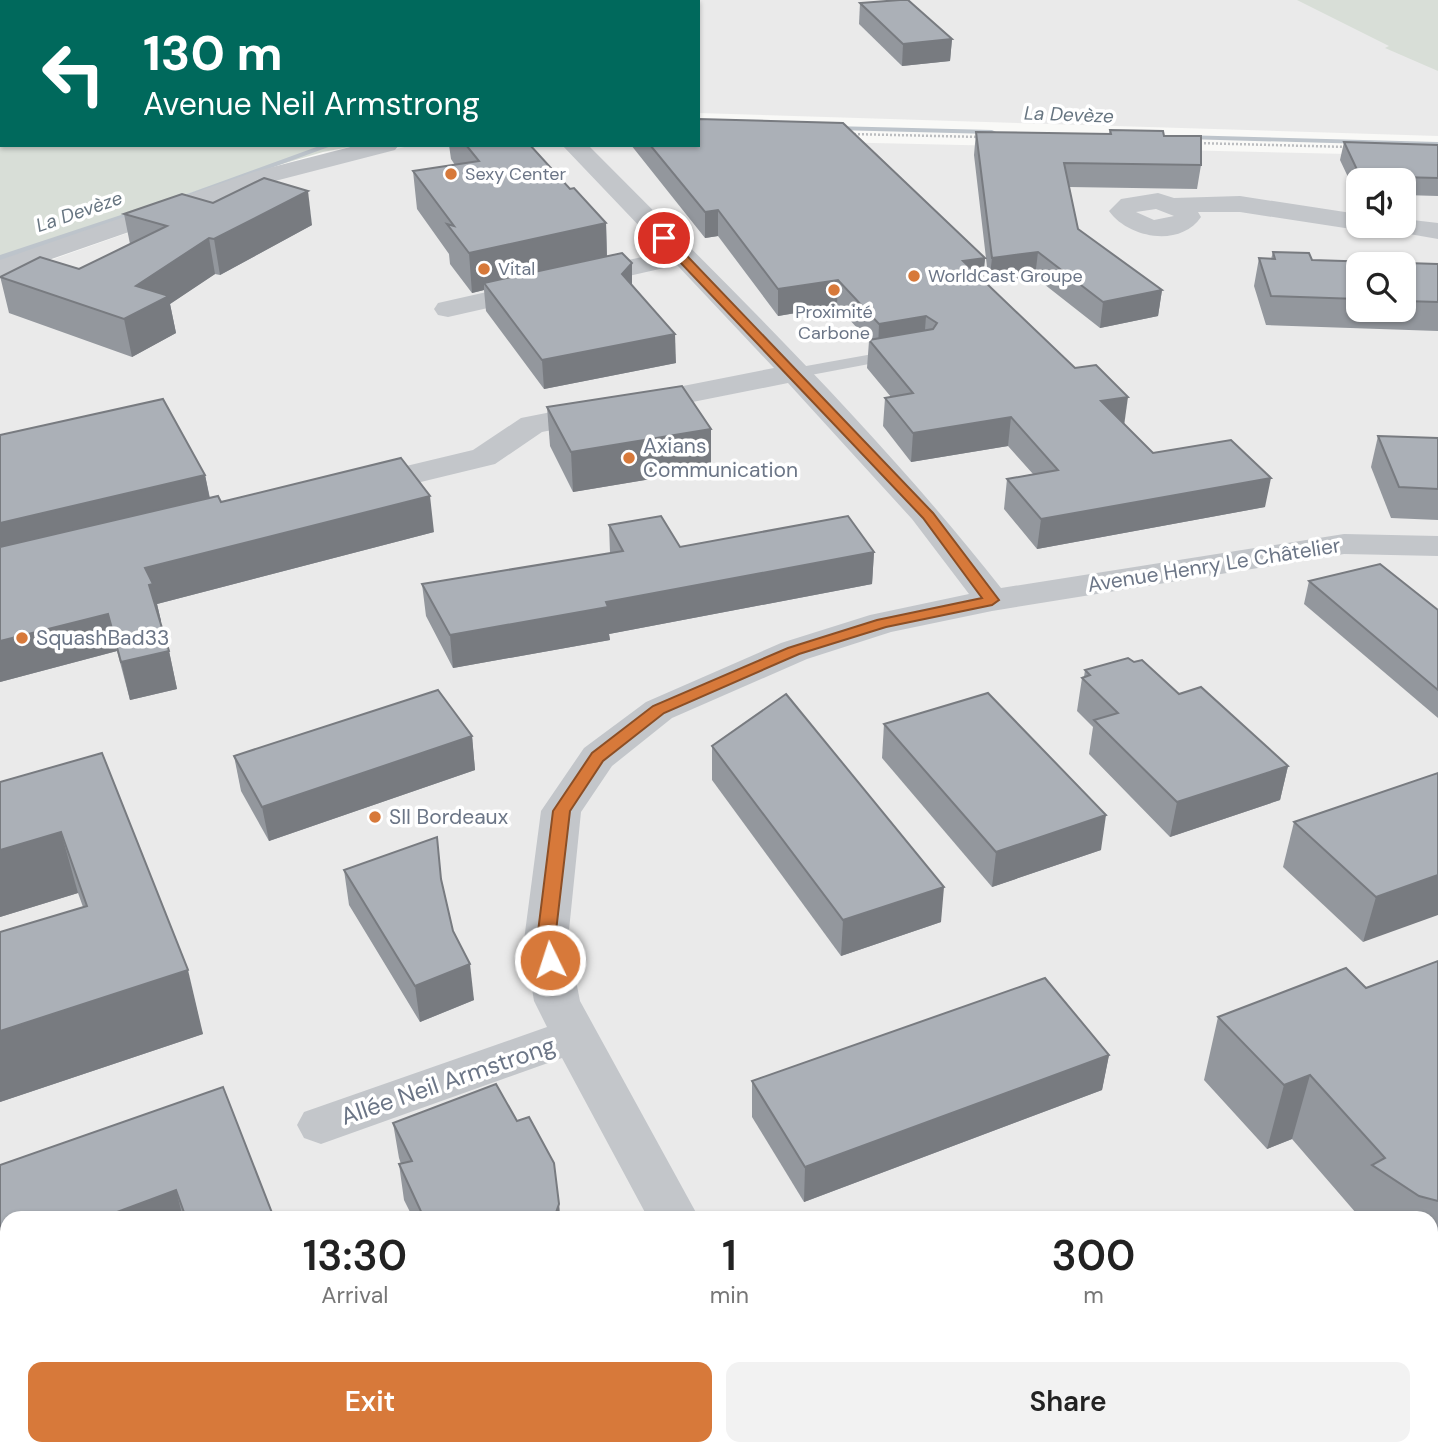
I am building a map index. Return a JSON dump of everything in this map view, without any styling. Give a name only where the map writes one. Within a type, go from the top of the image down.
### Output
[{"type":"street","points":[[0,269],[266,176],[379,147]]},
{"type":"street","points":[[576,147],[795,373],[928,516],[992,600]]},
{"type":"street","points":[[1177,205],[1240,204],[1346,220]]},
{"type":"street","points":[[1416,228],[1438,231]]},
{"type":"street","points":[[448,309],[682,256]]},
{"type":"street","points":[[337,493],[485,457],[531,425],[795,373]]},
{"type":"street","name":"Avenue Henry Le Châtelier","points":[[670,1211],[557,1001],[546,940],[561,811],[598,757],[659,710],[794,651],[883,623],[992,600],[1344,544],[1438,546]]},
{"type":"street","name":"Allée Neil Armstrong","points":[[321,1125],[574,1036]]},
{"type":"lane","points":[[795,373],[912,353]]},
{"type":"path","points":[[839,134],[985,137]]},
{"type":"path","points":[[1186,142],[1354,147]]},
{"type":"shaded area","points":[[700,0],[1438,0],[1438,136],[700,113]]},
{"type":"shaded area","points":[[1297,0],[1438,0],[1438,71],[1385,48],[1389,46]]},
{"type":"shaded area","points":[[700,139],[1438,156],[1438,1211],[0,1211],[0,278],[297,173],[405,147],[700,147]]},
{"type":"shaded area","points":[[0,147],[349,147],[241,176],[0,258]]},
{"type":"building","points":[[908,0],[952,39],[903,44],[860,3]]},
{"type":"building","points":[[700,119],[843,123],[985,258],[963,261],[1075,368],[1096,365],[1128,397],[1101,401],[1153,453],[1231,440],[1271,478],[1041,519],[1007,479],[1058,470],[1011,417],[913,433],[885,398],[913,393],[869,340],[933,329],[937,323],[926,316],[879,324],[838,280],[778,289],[718,210],[705,212],[652,147],[700,147]]},
{"type":"building","points":[[1110,130],[1163,131],[1164,136],[1201,136],[1201,165],[1064,163],[1078,229],[1162,290],[1103,302],[1038,252],[992,258],[976,132],[1111,134]]},
{"type":"building","points":[[1344,142],[1438,145],[1438,178],[1416,177],[1416,168],[1356,168]]},
{"type":"building","points":[[468,147],[532,147],[606,223],[469,253],[447,224],[454,226],[413,171],[479,161]]},
{"type":"building","points":[[264,178],[308,191],[214,239],[209,238],[136,286],[169,296],[124,319],[0,277],[40,257],[79,269],[167,226],[124,214],[182,194],[213,203]]},
{"type":"building","points":[[1273,252],[1309,253],[1312,260],[1346,261],[1346,299],[1271,296],[1259,258],[1275,259]]},
{"type":"building","points":[[622,253],[632,263],[622,274],[675,334],[542,360],[484,283]]},
{"type":"building","points":[[1416,263],[1438,264],[1438,302],[1416,301]]},
{"type":"building","points":[[682,386],[711,429],[571,452],[547,407]]},
{"type":"building","points":[[163,399],[205,475],[0,523],[0,435]]},
{"type":"building","points":[[1378,436],[1438,438],[1438,489],[1399,487]]},
{"type":"building","points":[[401,458],[430,496],[145,568],[153,584],[149,585],[169,651],[121,662],[108,614],[0,641],[0,547],[218,496],[221,502]]},
{"type":"building","points":[[661,516],[680,547],[848,516],[874,552],[606,602],[608,607],[450,635],[422,584],[623,551],[609,525]]},
{"type":"building","points":[[1380,564],[1438,610],[1438,690],[1309,581]]},
{"type":"building","points":[[1128,658],[1134,662],[1142,660],[1179,694],[1201,687],[1288,766],[1177,802],[1094,720],[1118,713],[1082,678],[1090,675],[1085,670]]},
{"type":"building","points":[[438,690],[472,736],[262,807],[234,756]]},
{"type":"building","points":[[988,693],[1106,815],[996,852],[884,724]]},
{"type":"building","points":[[786,694],[944,887],[843,920],[712,746]]},
{"type":"building","points":[[102,753],[188,970],[0,1031],[0,932],[87,906],[61,832],[0,850],[0,782]]},
{"type":"building","points":[[1438,773],[1438,875],[1376,897],[1294,822]]},
{"type":"building","points":[[437,837],[441,879],[453,931],[470,964],[415,986],[344,870]]},
{"type":"building","points":[[1438,961],[1438,1201],[1419,1196],[1372,1165],[1385,1158],[1310,1075],[1284,1085],[1218,1017],[1346,968],[1366,988]]},
{"type":"building","points":[[1045,978],[1109,1055],[805,1167],[752,1081]]},
{"type":"building","points":[[496,1084],[517,1121],[529,1117],[554,1163],[559,1204],[556,1211],[421,1211],[399,1164],[412,1161],[393,1123]]},
{"type":"building","points":[[223,1087],[271,1211],[184,1211],[176,1190],[120,1211],[0,1211],[0,1165]]},
{"type":"waterway","name":"La Devèze","points":[[835,128],[992,132]]},
{"type":"waterway","name":"La Devèze","points":[[1185,137],[1438,144]]},
{"type":"waterway","name":"La Devèze","points":[[180,198],[324,147]]},
{"type":"waterway","name":"La Devèze","points":[[0,258],[136,213]]},
{"type":"place","name":"Sexy Center","points":[[451,174]]},
{"type":"place","name":"Vital","points":[[484,269]]},
{"type":"place","name":"WorldCast Groupe","points":[[914,276]]},
{"type":"place","name":"Proximité Carbone","points":[[834,290]]},
{"type":"place","name":"Axians Communication","points":[[629,458]]},
{"type":"place","name":"SquashBad33","points":[[22,638]]},
{"type":"place","name":"SII Bordeaux","points":[[375,817]]},
{"type":"route","points":[[550,960],[546,940],[561,811],[598,757],[659,710],[794,651],[883,623],[992,600],[928,516],[810,388],[664,238]]}]
